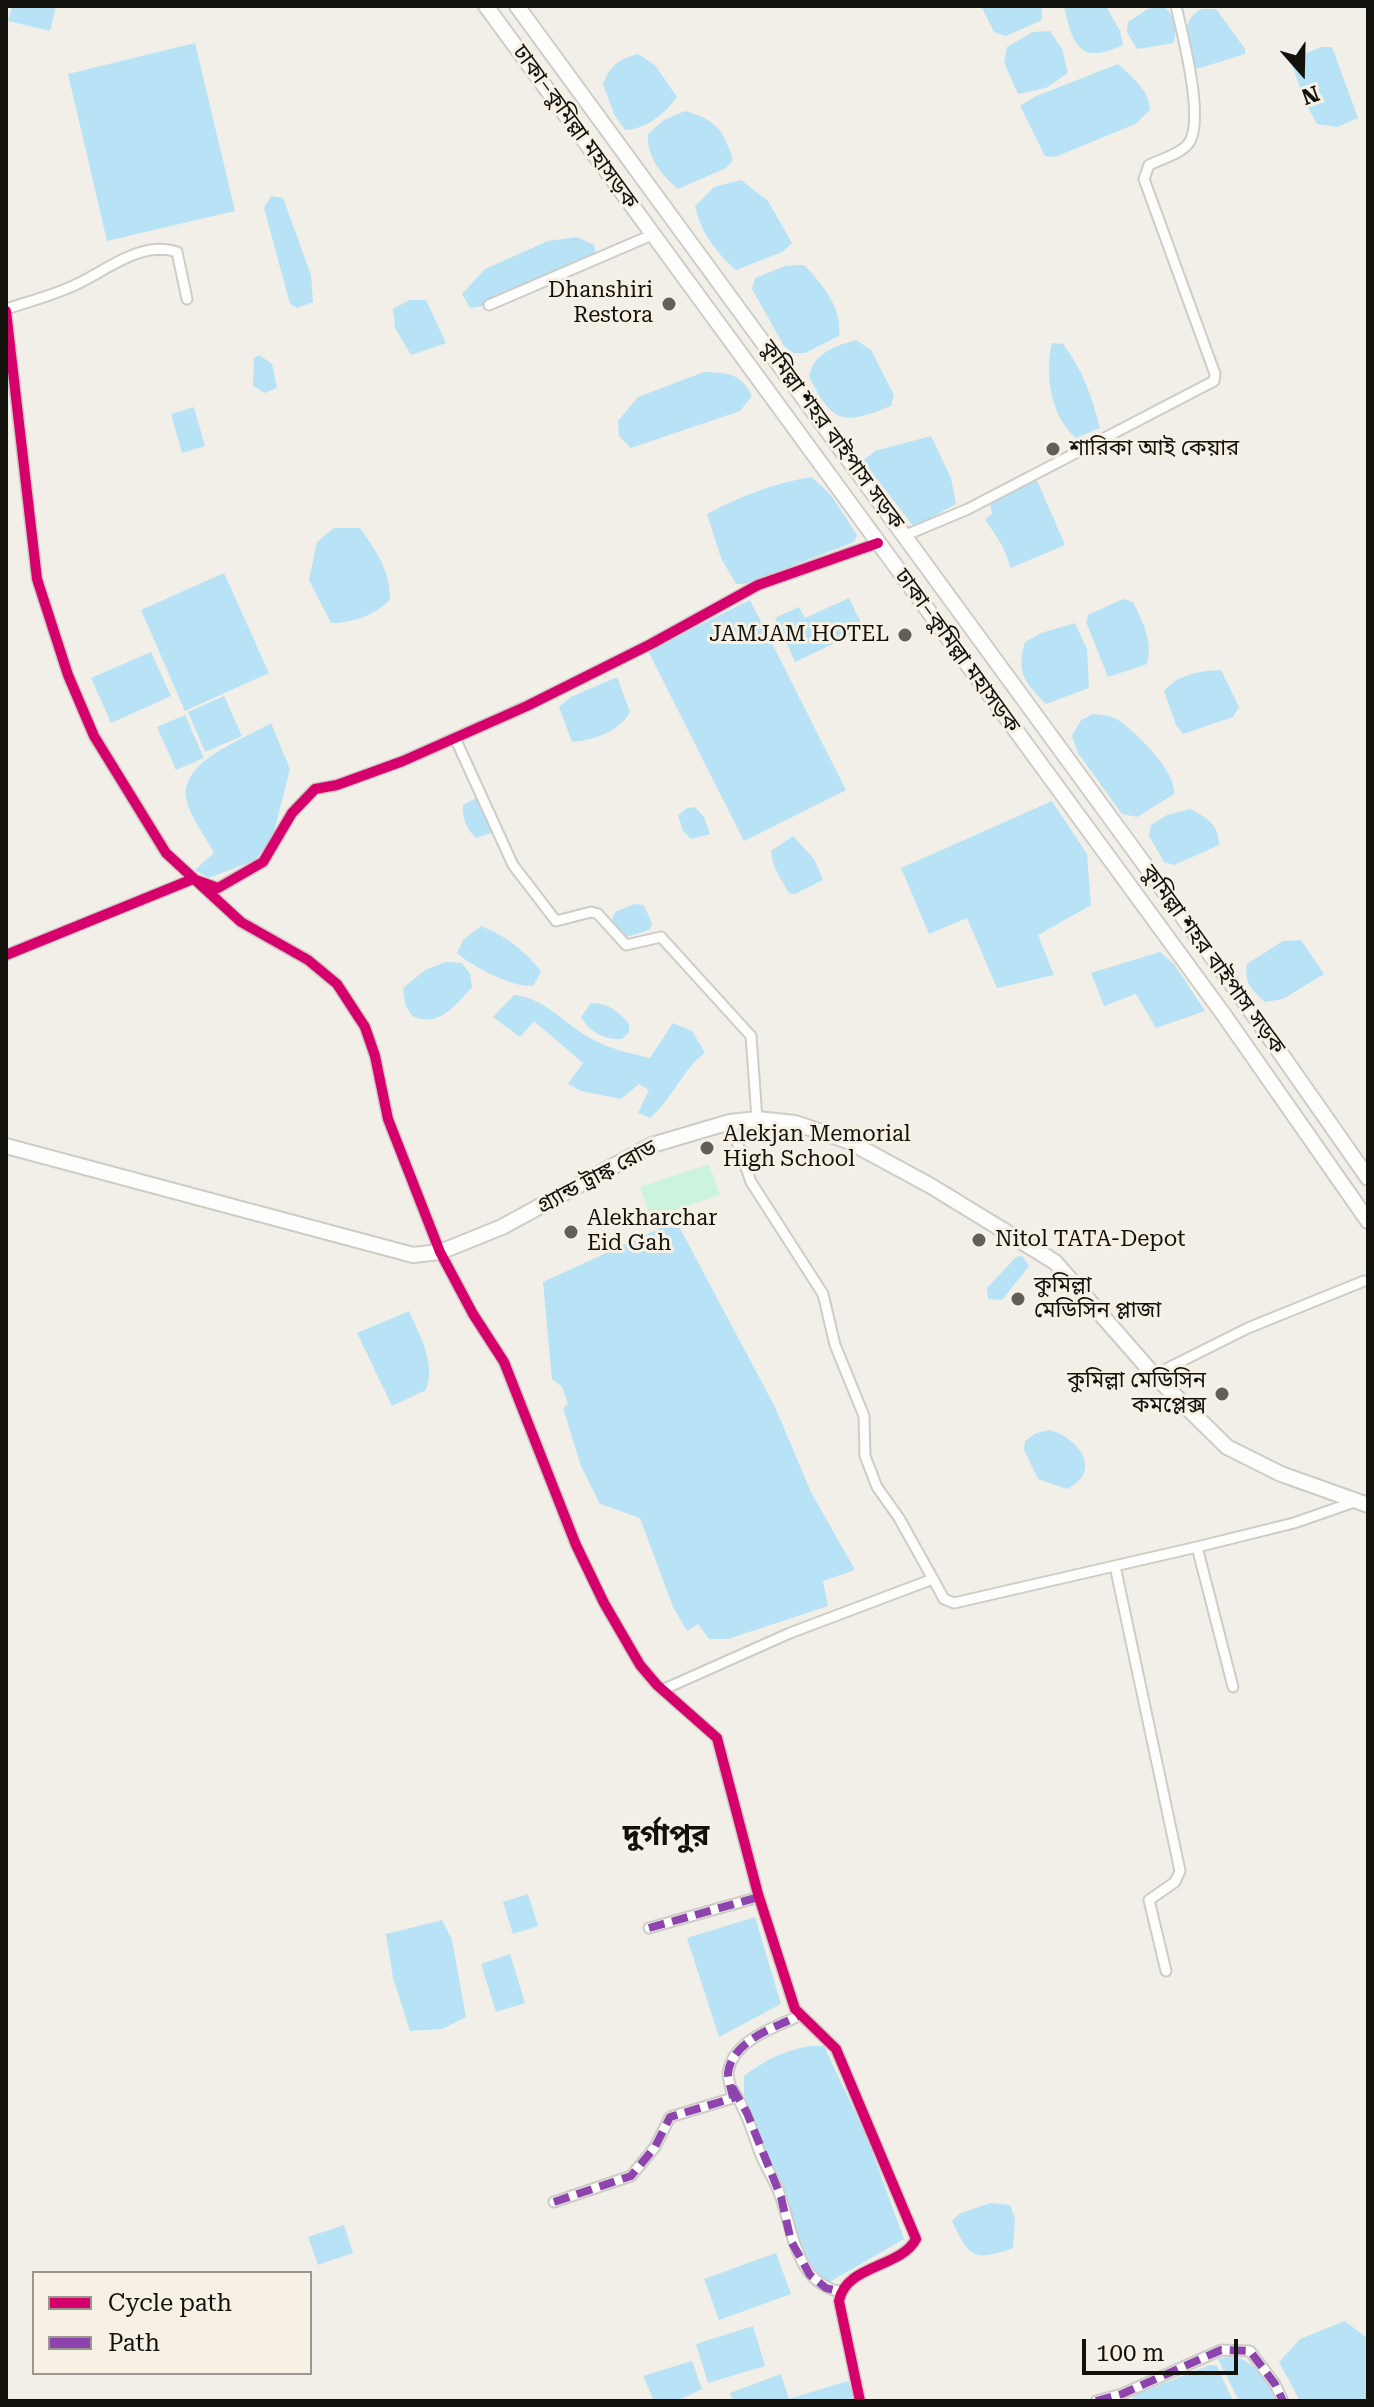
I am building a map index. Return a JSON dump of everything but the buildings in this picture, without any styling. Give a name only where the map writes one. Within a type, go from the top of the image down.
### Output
[{"type":"highway","name":"ঢাকা–কুমিল্লা মহাসড়ক","points":[[486,6],[1224,1015],[1368,1221]]},
{"type":"highway","name":"কুমিল্লা শহর বাইপাস সড়ক","points":[[517,6],[906,535],[1237,991],[1368,1178]]},
{"type":"highway","name":"গ্র্যান্ড ট্রাঙ্ক রোড","points":[[6,1146],[413,1255],[440,1252],[502,1227],[652,1145],[730,1122],[757,1119],[795,1123],[848,1141],[1032,1245],[1055,1262],[1154,1375],[1227,1447],[1268,1469],[1362,1503]]},
{"type":"street","points":[[906,535],[968,509],[1214,381],[1215,374],[1144,179],[1149,165],[1180,150],[1194,133],[1195,113],[1176,6]]},
{"type":"street","points":[[489,305],[654,234]]},
{"type":"street","points":[[187,299],[177,252],[147,251],[122,259],[63,290],[6,310],[37,579],[50,626],[94,736],[166,853],[241,922],[308,960],[337,984],[358,1016],[375,1056],[388,1119],[440,1252],[473,1314],[504,1362],[576,1545],[604,1603],[640,1665],[662,1690],[717,1738],[759,1897],[795,2009],[836,2049],[916,2239],[903,2253],[849,2282],[841,2292],[839,2301],[860,2401]]},
{"type":"street","points":[[6,955],[193,879],[218,888],[263,862],[292,813],[315,789],[337,785],[455,738],[576,683],[758,585],[878,543]]},
{"type":"street","points":[[455,738],[513,865],[556,921],[591,912],[598,914],[626,945],[661,937],[751,1036],[757,1119]]},
{"type":"street","points":[[730,1122],[751,1182],[823,1294],[835,1345],[864,1416],[865,1456],[877,1487],[899,1518],[944,1599],[954,1603],[1197,1547],[1362,1503]]},
{"type":"street","points":[[1154,1375],[1248,1328],[1364,1281]]},
{"type":"street","points":[[1197,1547],[1233,1687]]},
{"type":"street","points":[[1115,1566],[1180,1871],[1175,1882],[1149,1900],[1166,1971]]},
{"type":"street","points":[[662,1690],[790,1633],[933,1579]]},
{"type":"street","points":[[649,1928],[759,1897]]},
{"type":"street","points":[[554,2202],[631,2176],[655,2147],[670,2117],[733,2098],[728,2073],[737,2053],[749,2041],[801,2015]]},
{"type":"street","points":[[732,2087],[747,2113],[781,2197],[791,2241],[810,2275],[826,2288],[841,2292]]},
{"type":"street","points":[[1096,2401],[1123,2398],[1221,2350],[1235,2348],[1250,2351],[1275,2384],[1283,2401]]},
{"type":"green space","points":[[709,1164],[720,1195],[651,1218],[640,1187]]},
{"type":"water","points":[[12,6],[56,6],[50,31],[8,21]]},
{"type":"water","points":[[981,6],[1042,6],[1042,20],[1006,36],[994,32]]},
{"type":"water","points":[[1064,6],[1106,6],[1120,31],[1123,45],[1096,53],[1080,48],[1071,32]]},
{"type":"water","points":[[1163,6],[1174,23],[1174,43],[1137,49],[1127,32],[1128,22],[1148,9]]},
{"type":"water","points":[[1202,9],[1216,9],[1245,49],[1245,54],[1197,69],[1186,36],[1189,20]]},
{"type":"water","points":[[1050,31],[1062,49],[1068,73],[1046,88],[1018,94],[1004,62],[1007,47],[1033,32]]},
{"type":"water","points":[[195,43],[235,211],[107,241],[68,74]]},
{"type":"water","points":[[1321,47],[1332,47],[1358,118],[1337,127],[1317,124],[1305,102],[1292,65],[1295,58]]},
{"type":"water","points":[[638,54],[655,65],[677,97],[654,120],[625,130],[615,116],[603,85],[616,64]]},
{"type":"water","points":[[1118,64],[1143,90],[1150,110],[1135,124],[1055,157],[1045,156],[1020,106],[1034,97]]},
{"type":"water","points":[[685,111],[717,127],[733,160],[726,168],[678,189],[656,165],[648,134],[664,120]]},
{"type":"water","points":[[741,180],[768,201],[792,243],[782,252],[736,270],[710,241],[695,206],[714,187]]},
{"type":"water","points":[[271,196],[283,198],[311,275],[313,302],[297,308],[290,304],[264,208]]},
{"type":"water","points":[[577,237],[594,245],[596,255],[483,306],[470,308],[462,294],[485,269],[548,241]]},
{"type":"water","points":[[804,265],[824,288],[834,306],[839,336],[805,353],[793,353],[784,346],[752,289],[755,278],[785,266]]},
{"type":"water","points":[[409,300],[426,300],[446,343],[411,355],[395,328],[393,309]]},
{"type":"water","points":[[856,340],[871,350],[894,395],[891,406],[850,418],[833,412],[825,404],[809,376],[821,356]]},
{"type":"water","points":[[1052,343],[1063,344],[1076,364],[1100,428],[1076,438],[1067,429],[1055,407],[1049,381]]},
{"type":"water","points":[[259,355],[272,364],[277,388],[265,393],[253,386],[254,358]]},
{"type":"water","points":[[704,372],[733,376],[748,388],[752,396],[740,411],[631,448],[619,436],[618,421],[638,397]]},
{"type":"water","points":[[194,407],[205,446],[182,453],[171,414]]},
{"type":"water","points":[[931,436],[951,478],[956,504],[914,527],[863,461],[875,451]]},
{"type":"water","points":[[812,477],[831,495],[857,535],[854,542],[745,584],[736,584],[721,558],[707,514],[758,491]]},
{"type":"water","points":[[1036,478],[1065,545],[1011,568],[1003,547],[985,519],[992,514],[990,504]]},
{"type":"water","points":[[334,528],[360,528],[385,570],[390,600],[363,617],[331,623],[309,580],[317,542]]},
{"type":"water","points":[[224,573],[269,673],[185,711],[141,610]]},
{"type":"water","points":[[849,598],[864,629],[795,662],[775,618],[799,607],[805,618]]},
{"type":"water","points":[[1123,599],[1133,602],[1148,640],[1149,656],[1147,664],[1108,677],[1086,622],[1088,615]]},
{"type":"water","points":[[750,600],[846,790],[744,841],[648,651]]},
{"type":"water","points":[[1075,623],[1087,649],[1089,688],[1046,704],[1024,676],[1021,661],[1025,642],[1041,633]]},
{"type":"water","points":[[151,652],[171,696],[111,723],[91,678]]},
{"type":"water","points":[[1221,670],[1239,707],[1233,717],[1183,734],[1176,725],[1164,691],[1190,674]]},
{"type":"water","points":[[617,677],[630,712],[619,725],[605,734],[572,742],[559,707],[571,697]]},
{"type":"water","points":[[224,696],[242,736],[205,752],[188,712]]},
{"type":"water","points":[[1093,714],[1115,718],[1144,743],[1163,764],[1174,794],[1137,817],[1122,814],[1078,753],[1072,736],[1081,720]]},
{"type":"water","points":[[185,715],[204,758],[176,770],[157,727]]},
{"type":"water","points":[[271,723],[290,769],[273,836],[255,860],[209,878],[195,870],[214,853],[190,811],[186,797],[187,784],[205,761]]},
{"type":"water","points":[[478,797],[494,832],[476,838],[465,823],[463,805]]},
{"type":"water","points":[[1052,801],[1087,854],[1091,905],[1038,935],[1054,975],[997,988],[967,918],[929,934],[901,868]]},
{"type":"water","points":[[695,807],[704,817],[710,834],[691,839],[683,831],[678,815],[687,808]]},
{"type":"water","points":[[1190,809],[1214,827],[1219,845],[1174,865],[1164,862],[1149,836],[1151,825],[1167,815]]},
{"type":"water","points":[[793,836],[814,859],[823,880],[795,894],[789,893],[780,878],[771,851]]},
{"type":"water","points":[[634,904],[644,905],[652,924],[649,930],[630,936],[622,935],[612,919],[615,912]]},
{"type":"water","points":[[481,926],[506,939],[535,963],[541,971],[534,985],[506,980],[482,970],[457,953],[463,940]]},
{"type":"water","points":[[1301,940],[1324,974],[1283,999],[1265,1002],[1250,985],[1247,964],[1283,941]]},
{"type":"water","points":[[1160,952],[1174,964],[1205,1011],[1156,1028],[1136,994],[1104,1006],[1091,973]]},
{"type":"water","points":[[446,962],[462,963],[470,974],[472,987],[453,1008],[438,1017],[422,1019],[412,1016],[405,1004],[403,988],[425,970]]},
{"type":"water","points":[[514,995],[535,1001],[590,1038],[619,1050],[650,1058],[673,1023],[692,1031],[705,1053],[650,1118],[638,1113],[649,1090],[639,1084],[621,1099],[581,1091],[568,1084],[583,1063],[534,1021],[520,1037],[493,1017]]},
{"type":"water","points":[[591,1003],[603,1004],[617,1012],[629,1024],[629,1032],[622,1039],[615,1039],[593,1031],[581,1017]]},
{"type":"water","points":[[676,1221],[775,1407],[811,1492],[855,1570],[823,1581],[828,1606],[728,1639],[709,1639],[698,1624],[687,1631],[673,1607],[640,1518],[600,1504],[581,1466],[563,1408],[568,1404],[562,1387],[552,1379],[543,1282]]},
{"type":"water","points":[[1022,1256],[1029,1266],[1002,1300],[988,1299],[987,1288],[1016,1257]]},
{"type":"water","points":[[409,1311],[428,1360],[429,1380],[426,1390],[392,1406],[357,1333]]},
{"type":"water","points":[[1050,1430],[1070,1440],[1083,1456],[1084,1473],[1078,1482],[1067,1489],[1038,1479],[1024,1450],[1025,1441],[1036,1433]]},
{"type":"water","points":[[528,1894],[538,1926],[513,1934],[503,1902]]},
{"type":"water","points":[[755,1917],[781,2004],[719,2037],[687,1938]]},
{"type":"water","points":[[442,1920],[452,1940],[466,2017],[442,2029],[410,2031],[393,1978],[386,1934]]},
{"type":"water","points":[[510,1954],[525,2003],[496,2012],[481,1964]]},
{"type":"water","points":[[824,2046],[868,2140],[904,2239],[828,2283],[816,2271],[792,2225],[744,2094],[744,2076],[752,2070],[784,2053]]},
{"type":"water","points":[[990,2203],[1010,2205],[1015,2219],[1013,2248],[989,2255],[974,2254],[952,2221],[959,2214]]},
{"type":"water","points":[[344,2225],[353,2253],[318,2265],[308,2237]]},
{"type":"water","points":[[776,2253],[791,2294],[719,2320],[704,2279]]},
{"type":"water","points":[[1345,2321],[1368,2339],[1368,2401],[1300,2401],[1279,2362],[1300,2339]]},
{"type":"water","points":[[753,2326],[765,2366],[708,2383],[696,2344]]},
{"type":"water","points":[[1231,2355],[1260,2372],[1276,2401],[1239,2401],[1218,2359]]},
{"type":"water","points":[[692,2361],[702,2389],[677,2401],[654,2401],[643,2376]]},
{"type":"water","points":[[1210,2365],[1217,2366],[1233,2401],[1131,2401],[1134,2395]]},
{"type":"water","points":[[781,2374],[789,2399],[848,2381],[855,2401],[733,2401],[730,2393]]},
{"type":"marked path","points":[[649,1928],[759,1897]]},
{"type":"marked path","points":[[554,2202],[631,2176],[655,2147],[670,2117],[733,2098],[728,2073],[731,2062],[746,2043],[801,2015]]},
{"type":"marked path","points":[[732,2087],[747,2113],[781,2197],[791,2241],[810,2275],[826,2288],[841,2292]]},
{"type":"marked path","points":[[1096,2401],[1122,2394],[1221,2350],[1250,2351],[1275,2384],[1283,2401]]},
{"type":"cycle path","points":[[6,311],[37,579],[68,675],[94,736],[166,853],[241,922],[308,960],[337,984],[365,1027],[375,1056],[388,1119],[440,1252],[473,1314],[504,1362],[576,1545],[604,1603],[640,1665],[657,1685],[717,1738],[758,1894],[795,2009],[836,2049],[916,2239],[909,2249],[862,2273],[843,2289],[839,2301],[860,2401]]},
{"type":"cycle path","points":[[6,955],[193,879],[218,888],[263,862],[292,813],[315,789],[337,785],[403,761],[527,706],[651,644],[758,585],[878,543]]},
{"type":"place","name":"Dhanshiri Restora","points":[[669,304]]},
{"type":"place","name":"শারিকা আই কেয়ার","points":[[1053,449]]},
{"type":"place","name":"JAMJAM HOTEL","points":[[905,635]]},
{"type":"place","name":"Alekjan Memorial High School","points":[[707,1148]]},
{"type":"place","name":"Alekharchar Eid Gah","points":[[571,1232]]},
{"type":"place","name":"Nitol TATA-Depot","points":[[979,1240]]},
{"type":"place","name":"কুমিল্লা মেডিসিন প্লাজা","points":[[1018,1299]]},
{"type":"place","name":"কুমিল্লা মেডিসিন কমপ্লেক্স","points":[[1222,1394]]},
{"type":"district","name":"দুর্গাপুর","points":[[666,1836]]}]
